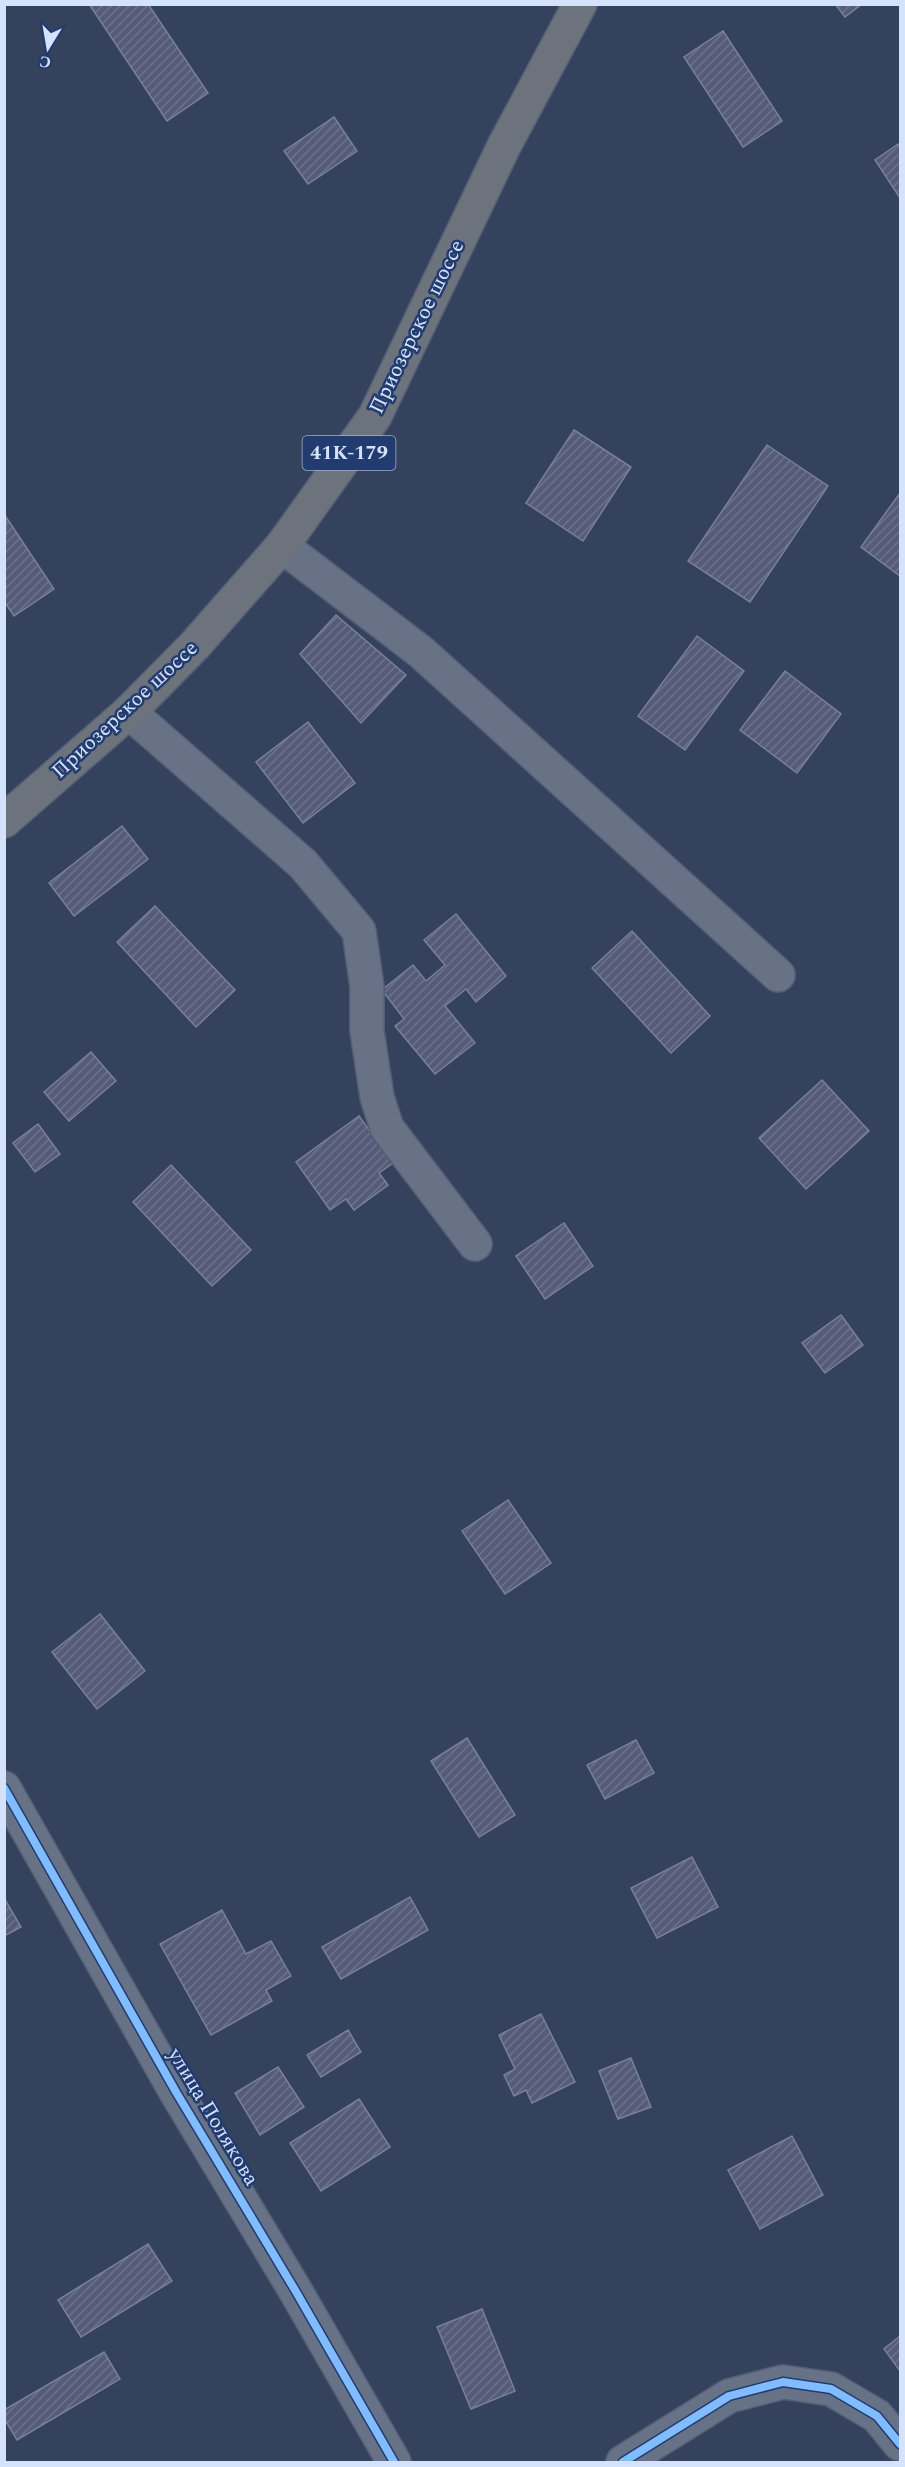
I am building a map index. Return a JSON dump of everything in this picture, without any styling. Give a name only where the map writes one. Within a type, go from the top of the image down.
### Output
[{"type":"main road","name":"Приозерское шоссе","points":[[7,810],[129,712],[195,645],[282,546],[375,416],[504,146],[580,4]]},
{"type":"street","points":[[282,546],[421,652],[778,975]]},
{"type":"street","points":[[129,712],[303,864],[359,931],[366,987],[367,1031],[377,1097],[387,1128],[475,1244]]},
{"type":"street","name":"улица Полякова","points":[[4,1788],[176,2092],[295,2290],[394,2463]]},
{"type":"street","points":[[623,2463],[729,2396],[783,2382],[831,2389],[877,2416],[900,2444]]},
{"type":"building","points":[[89,4],[148,4],[208,93],[167,121]]},
{"type":"building","points":[[835,4],[862,4],[845,17]]},
{"type":"building","points":[[723,31],[782,121],[743,147],[684,57]]},
{"type":"building","points":[[334,117],[357,151],[308,184],[284,151]]},
{"type":"building","points":[[898,144],[900,148],[900,198],[875,160]]},
{"type":"building","points":[[574,430],[631,467],[583,541],[526,503]]},
{"type":"building","points":[[767,445],[828,486],[750,602],[688,561]]},
{"type":"building","points":[[900,493],[900,576],[861,547]]},
{"type":"building","points":[[6,517],[54,589],[14,616],[4,601]]},
{"type":"building","points":[[336,615],[406,675],[361,723],[300,654]]},
{"type":"building","points":[[697,636],[744,671],[685,750],[638,716]]},
{"type":"building","points":[[785,671],[841,714],[797,773],[740,730]]},
{"type":"building","points":[[308,722],[355,783],[303,823],[256,762]]},
{"type":"building","points":[[122,826],[148,859],[74,916],[49,883]]},
{"type":"building","points":[[155,906],[235,990],[196,1027],[117,942]]},
{"type":"building","points":[[456,914],[506,976],[476,1002],[466,989],[445,1006],[475,1043],[435,1074],[395,1026],[404,1019],[382,990],[413,965],[426,981],[445,965],[424,940]]},
{"type":"building","points":[[632,931],[710,1016],[671,1053],[592,968]]},
{"type":"building","points":[[91,1052],[116,1081],[69,1121],[44,1092]]},
{"type":"building","points":[[822,1080],[869,1131],[806,1189],[759,1138]]},
{"type":"building","points":[[359,1116],[393,1163],[379,1173],[388,1185],[354,1210],[346,1199],[330,1210],[296,1162]]},
{"type":"building","points":[[38,1124],[60,1154],[35,1172],[13,1143]]},
{"type":"building","points":[[171,1165],[251,1250],[212,1286],[133,1202]]},
{"type":"building","points":[[564,1223],[593,1266],[545,1299],[516,1256]]},
{"type":"building","points":[[841,1315],[863,1345],[825,1373],[802,1343]]},
{"type":"building","points":[[508,1500],[551,1563],[505,1594],[462,1531]]},
{"type":"building","points":[[100,1614],[145,1671],[97,1709],[52,1652]]},
{"type":"building","points":[[467,1738],[515,1815],[479,1837],[431,1761]]},
{"type":"building","points":[[636,1740],[654,1773],[605,1799],[587,1765]]},
{"type":"building","points":[[692,1857],[718,1907],[657,1938],[631,1888]]},
{"type":"building","points":[[410,1897],[428,1930],[341,1979],[322,1947]]},
{"type":"building","points":[[4,1898],[21,1927],[4,1936]]},
{"type":"building","points":[[222,1910],[246,1954],[271,1941],[291,1976],[266,1990],[272,2001],[211,2035],[160,1944]]},
{"type":"building","points":[[541,2014],[575,2082],[532,2103],[526,2090],[514,2096],[504,2075],[515,2069],[499,2035]]},
{"type":"building","points":[[348,2030],[361,2052],[321,2077],[307,2055]]},
{"type":"building","points":[[631,2058],[651,2107],[618,2119],[599,2071]]},
{"type":"building","points":[[278,2067],[304,2107],[260,2135],[235,2093]]},
{"type":"building","points":[[359,2099],[390,2147],[321,2191],[290,2143]]},
{"type":"building","points":[[792,2136],[823,2195],[760,2229],[728,2170]]},
{"type":"building","points":[[148,2244],[172,2281],[81,2337],[58,2300]]},
{"type":"building","points":[[482,2309],[515,2391],[471,2409],[437,2327]]},
{"type":"building","points":[[900,2336],[900,2371],[884,2349]]},
{"type":"building","points":[[104,2352],[120,2379],[17,2440],[4,2418],[4,2410]]},
{"type":"cycle path","points":[[4,1788],[176,2092],[295,2290],[394,2462]]},
{"type":"cycle path","points":[[623,2462],[729,2396],[783,2382],[831,2389],[877,2416],[900,2444]]}]
